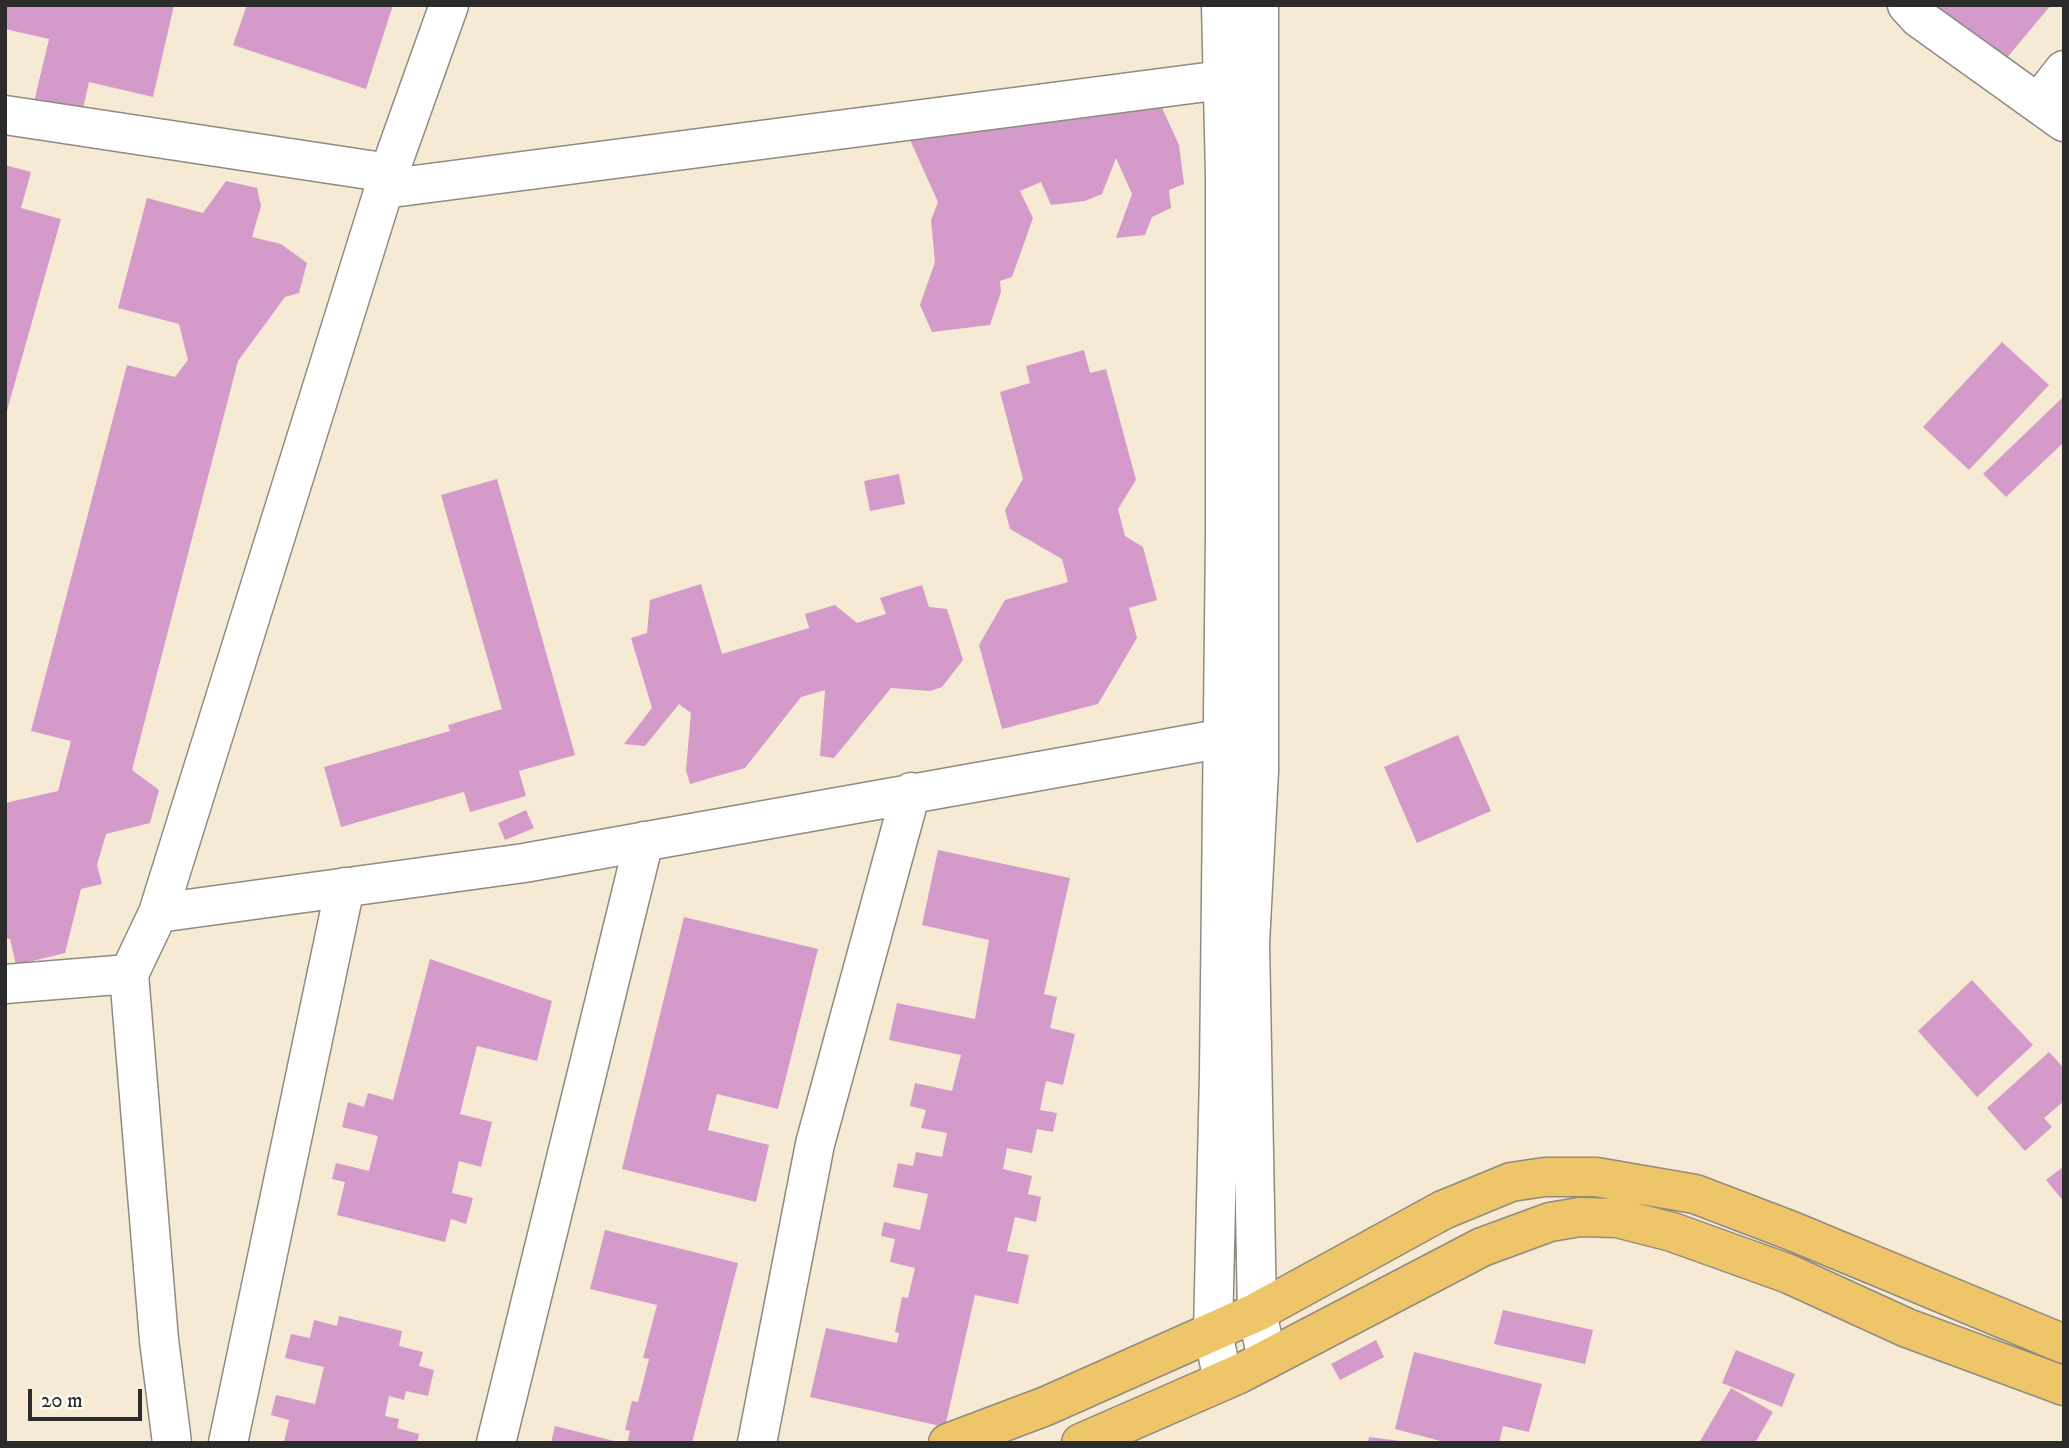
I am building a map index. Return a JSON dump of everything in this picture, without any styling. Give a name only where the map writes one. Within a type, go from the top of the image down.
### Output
[{"type":"main road","points":[[948,1443],[1046,1406],[1257,1312],[1443,1210],[1511,1182],[1545,1177],[1596,1177],[1695,1194],[2064,1344]]},
{"type":"main road","points":[[1081,1443],[1223,1381],[1482,1247],[1550,1222],[1580,1217],[1617,1218],[1672,1232],[1789,1274],[1907,1328],[2064,1386]]},
{"type":"street","points":[[172,1443],[159,1340],[129,974],[158,913],[386,181],[449,5]]},
{"type":"street","points":[[1221,5],[1240,81],[1259,733],[1250,944],[1257,1312],[1268,1359]]},
{"type":"street","points":[[1223,1381],[1213,1332],[1222,737],[1225,176],[1240,81],[1259,5]]},
{"type":"street","points":[[1907,5],[1919,18],[2052,112],[2064,70]]},
{"type":"street","points":[[5,115],[386,181],[1240,81]]},
{"type":"street","points":[[158,913],[524,863],[911,792],[1222,737],[1259,733]]},
{"type":"street","points":[[757,1443],[815,1144],[911,792]]},
{"type":"street","points":[[496,1443],[645,841]]},
{"type":"street","points":[[228,1443],[345,887]]},
{"type":"street","points":[[5,984],[129,974]]},
{"type":"building","points":[[5,5],[174,5],[153,97],[89,82],[82,113],[34,102],[49,39],[5,29]]},
{"type":"building","points":[[247,5],[393,5],[366,89],[233,45]]},
{"type":"building","points":[[1886,5],[2051,5],[1995,72],[1945,53]]},
{"type":"building","points":[[1158,99],[1179,145],[1184,184],[1169,190],[1171,208],[1152,217],[1145,235],[1116,238],[1132,194],[1116,158],[1102,194],[1085,201],[1051,205],[1041,182],[1020,191],[1033,218],[1012,277],[1000,281],[1001,292],[990,325],[932,332],[920,305],[935,262],[931,220],[938,202],[906,131]]},
{"type":"building","points":[[5,165],[31,172],[21,208],[61,219],[6,414]]},
{"type":"building","points":[[226,181],[257,188],[261,206],[252,237],[281,244],[307,263],[299,293],[285,297],[238,361],[132,770],[159,790],[150,823],[106,834],[97,865],[102,884],[81,889],[65,953],[16,965],[10,939],[5,938],[5,803],[58,791],[71,741],[31,731],[127,365],[175,377],[188,360],[179,324],[118,308],[147,198],[203,213]]},
{"type":"building","points":[[2002,342],[2049,385],[1969,470],[1923,427]]},
{"type":"building","points":[[1084,350],[1090,373],[1106,369],[1136,480],[1118,509],[1125,536],[1143,547],[1157,600],[1129,608],[1137,638],[1098,704],[1002,729],[979,645],[1005,600],[1068,582],[1062,559],[1010,529],[1005,510],[1023,479],[1000,392],[1030,383],[1026,366]]},
{"type":"building","points":[[2062,398],[2064,442],[2006,497],[1983,474]]},
{"type":"building","points":[[899,474],[905,504],[870,511],[864,481]]},
{"type":"building","points":[[497,479],[575,755],[519,771],[526,796],[470,812],[464,792],[341,827],[324,767],[450,731],[448,725],[502,709],[441,495]]},
{"type":"building","points":[[701,584],[722,654],[809,628],[805,614],[835,605],[857,623],[886,614],[880,598],[922,585],[929,607],[947,609],[963,660],[942,687],[930,691],[891,688],[834,758],[820,756],[825,690],[801,697],[745,768],[690,784],[686,770],[691,713],[679,704],[645,746],[624,744],[652,708],[631,638],[647,633],[650,600]]},
{"type":"building","points":[[1458,735],[1491,811],[1417,843],[1384,767]]},
{"type":"building","points":[[526,810],[534,828],[505,840],[498,823]]},
{"type":"building","points":[[938,850],[1070,878],[1044,994],[1057,997],[1050,1028],[1075,1034],[1063,1085],[1046,1081],[1040,1110],[1057,1113],[1053,1132],[1037,1129],[1032,1153],[1007,1148],[1003,1169],[1032,1176],[1028,1194],[1041,1197],[1036,1222],[1015,1217],[1007,1251],[1029,1255],[1018,1304],[975,1295],[945,1427],[810,1397],[826,1328],[897,1343],[899,1333],[895,1332],[902,1297],[908,1298],[915,1268],[890,1262],[895,1239],[881,1236],[884,1222],[920,1230],[928,1194],[893,1187],[898,1163],[913,1166],[916,1152],[942,1157],[947,1133],[921,1128],[926,1110],[910,1106],[915,1083],[952,1091],[961,1055],[889,1040],[897,1003],[975,1019],[989,940],[922,925]]},
{"type":"building","points":[[684,917],[818,949],[778,1109],[717,1094],[708,1130],[769,1145],[756,1202],[622,1169]]},
{"type":"building","points":[[430,959],[552,1001],[537,1061],[477,1046],[460,1114],[492,1122],[481,1167],[459,1161],[452,1193],[473,1198],[466,1224],[451,1219],[445,1242],[337,1215],[345,1182],[332,1179],[336,1163],[369,1171],[378,1136],[342,1127],[348,1102],[364,1107],[368,1093],[393,1100]]},
{"type":"building","points":[[1972,980],[2033,1045],[1977,1097],[1918,1031]]},
{"type":"building","points":[[2049,1052],[2064,1068],[2064,1101],[2044,1118],[2052,1127],[2025,1151],[1987,1108]]},
{"type":"building","points":[[2064,1166],[2064,1202],[2046,1180]]},
{"type":"building","points":[[605,1230],[738,1263],[692,1443],[627,1443],[630,1431],[625,1430],[632,1401],[638,1402],[649,1359],[643,1358],[657,1305],[590,1289]]},
{"type":"building","points":[[1503,1310],[1593,1330],[1585,1364],[1494,1344]]},
{"type":"building","points":[[339,1316],[402,1331],[399,1346],[423,1352],[419,1366],[434,1370],[428,1396],[406,1391],[404,1400],[389,1396],[385,1416],[399,1419],[397,1428],[419,1434],[417,1443],[284,1442],[289,1420],[271,1415],[276,1395],[315,1404],[324,1367],[285,1358],[291,1334],[310,1338],[314,1320],[337,1326]]},
{"type":"building","points":[[1376,1340],[1384,1357],[1340,1380],[1331,1364]]},
{"type":"building","points":[[1736,1350],[1795,1374],[1782,1407],[1722,1383]]},
{"type":"building","points":[[1414,1352],[1542,1384],[1529,1432],[1503,1426],[1499,1443],[1448,1443],[1395,1429]]},
{"type":"building","points":[[1731,1388],[1773,1412],[1755,1443],[1699,1443]]},
{"type":"building","points":[[555,1426],[618,1442],[618,1443],[551,1443]]},
{"type":"building","points":[[1369,1437],[1400,1441],[1400,1443],[1368,1443]]}]
